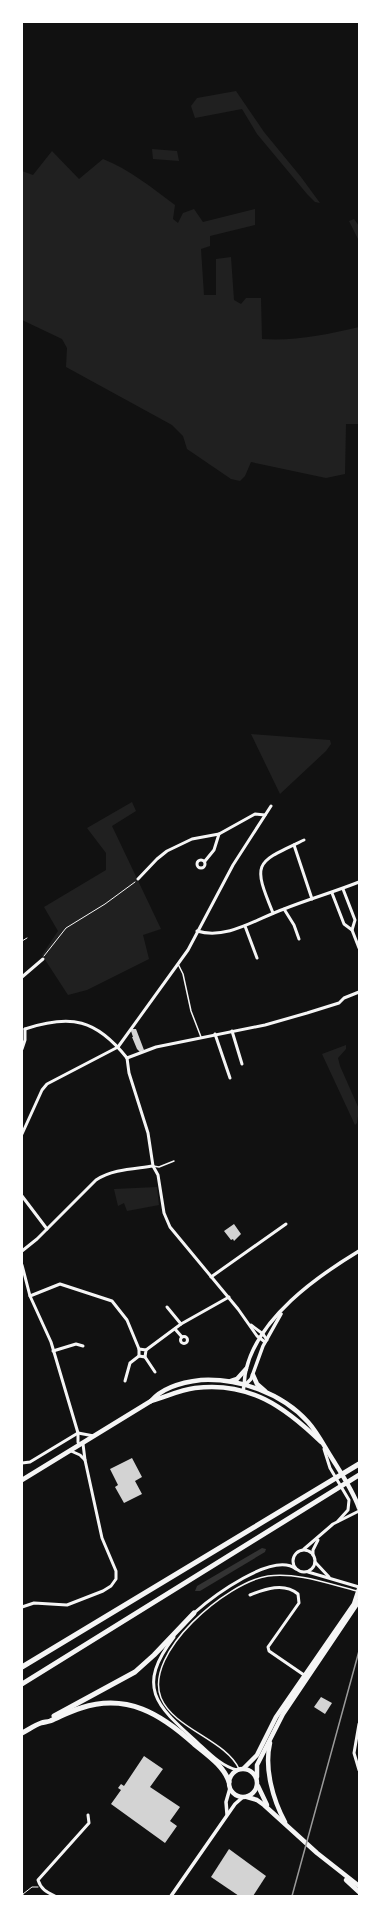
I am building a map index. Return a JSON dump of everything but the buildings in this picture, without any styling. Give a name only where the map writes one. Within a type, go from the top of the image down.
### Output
[{"type":"highway","points":[[22,1667],[359,1464]]},
{"type":"highway","points":[[22,1684],[357,1476]]},
{"type":"highway","points":[[22,1733],[135,1672],[154,1655],[194,1613]]},
{"type":"highway","points":[[41,1723],[48,1722],[81,1708],[98,1704],[114,1703],[132,1705],[151,1712],[168,1722],[215,1762],[226,1775],[229,1782]]},
{"type":"main road","points":[[231,1381],[237,1379],[246,1369]]},
{"type":"main road","points":[[252,1375],[257,1384],[266,1392],[285,1403],[308,1422],[350,1488],[359,1510]]},
{"type":"main road","points":[[22,1480],[95,1437],[151,1401],[164,1390],[182,1384],[208,1380],[231,1381],[266,1392]]},
{"type":"main road","points":[[151,1401],[174,1393],[196,1388],[217,1387],[243,1391],[280,1407],[301,1422],[322,1444]]},
{"type":"main road","points":[[357,1588],[354,1604],[276,1717],[257,1755],[232,1774],[229,1782],[230,1788],[236,1795],[258,1801],[331,1865],[359,1892]]},
{"type":"main road","points":[[273,1813],[264,1800],[258,1786],[257,1765],[283,1714],[359,1601]]},
{"type":"main road","points":[[271,1735],[268,1752],[272,1788],[276,1807],[286,1825]]},
{"type":"main road","points":[[240,1769],[251,1770],[257,1777]]},
{"type":"main road","points":[[245,1797],[254,1793],[258,1786]]},
{"type":"main road","points":[[331,1865],[359,1886]]},
{"type":"street","points":[[22,1134],[42,1090],[47,1084],[118,1047],[158,989],[188,950],[233,865],[258,829],[271,806]]},
{"type":"street","points":[[138,879],[167,851],[192,840],[219,834],[255,814],[265,815]]},
{"type":"street","points":[[205,861],[214,850],[219,834]]},
{"type":"street","points":[[273,913],[261,883],[262,866],[266,859],[304,840]]},
{"type":"street","points":[[294,845],[312,899]]},
{"type":"street","points":[[197,932],[213,934],[245,926],[273,913],[359,882]]},
{"type":"street","points":[[343,889],[355,920],[352,930]]},
{"type":"street","points":[[332,893],[344,924],[352,930],[359,948]]},
{"type":"street","points":[[284,909],[294,925],[300,939]]},
{"type":"street","points":[[245,926],[257,958]]},
{"type":"street","points":[[22,977],[43,959]]},
{"type":"street","points":[[127,1058],[156,1047],[214,1034],[265,1025],[339,1003],[344,998],[359,992]]},
{"type":"street","points":[[25,1030],[39,1025],[77,1022],[93,1027],[118,1047],[127,1058],[129,1073],[148,1133],[153,1166],[158,1175],[164,1213],[170,1227],[250,1324],[255,1334],[260,1339],[266,1341]]},
{"type":"street","points":[[22,1026],[25,1030],[25,1040],[22,1049]]},
{"type":"street","points":[[232,1031],[242,1064]]},
{"type":"street","points":[[214,1034],[230,1078]]},
{"type":"street","points":[[22,1251],[47,1229],[85,1190],[100,1177],[117,1172],[153,1166]]},
{"type":"street","points":[[22,1196],[47,1229]]},
{"type":"street","points":[[212,1277],[286,1224]]},
{"type":"street","points":[[245,1247],[248,1251]]},
{"type":"street","points":[[243,1391],[246,1369],[263,1334],[285,1308],[312,1282],[359,1251]]},
{"type":"street","points":[[22,1265],[30,1296],[54,1351],[78,1433],[78,1442],[81,1445],[85,1460],[102,1538],[116,1571],[116,1579],[111,1586],[103,1591],[67,1605],[34,1603],[22,1607]]},
{"type":"street","points":[[30,1296],[60,1284],[112,1301],[128,1320],[140,1349],[139,1356],[130,1364],[125,1381]]},
{"type":"street","points":[[140,1349],[146,1350],[181,1324],[228,1297]]},
{"type":"street","points":[[167,1307],[181,1324]]},
{"type":"street","points":[[245,1385],[252,1375],[266,1341],[285,1308]]},
{"type":"street","points":[[250,1324],[263,1334],[266,1341]]},
{"type":"street","points":[[175,1329],[182,1337]]},
{"type":"street","points":[[54,1351],[76,1344],[83,1346]]},
{"type":"street","points":[[146,1350],[145,1357],[155,1372]]},
{"type":"street","points":[[139,1356],[145,1357]]},
{"type":"street","points":[[22,1463],[30,1462],[78,1433],[95,1437]]},
{"type":"street","points":[[296,1569],[293,1564],[293,1558],[297,1552],[311,1545],[348,1510],[349,1500],[330,1468],[322,1444]]},
{"type":"street","points":[[71,1451],[80,1455],[85,1460]]},
{"type":"street","points":[[338,1521],[359,1510]]},
{"type":"street","points":[[322,1534],[314,1547],[313,1555],[319,1568],[332,1580]]},
{"type":"street","points":[[302,1550],[309,1551],[313,1555]]},
{"type":"street","points":[[307,1572],[312,1568],[315,1561]]},
{"type":"street","points":[[240,1769],[223,1764],[167,1714],[155,1695],[154,1678],[158,1661],[169,1644],[194,1613],[220,1593],[255,1572],[284,1564],[291,1566],[300,1572],[316,1573],[357,1588]]},
{"type":"street","points":[[250,1595],[265,1589],[280,1587],[293,1589],[298,1594],[299,1603],[268,1647],[269,1650],[304,1675]]},
{"type":"street","points":[[359,1724],[354,1753],[359,1770]]},
{"type":"street","points":[[225,1818],[227,1813],[226,1800],[230,1788]]},
{"type":"street","points":[[171,1896],[225,1818],[237,1802],[245,1797]]},
{"type":"street","points":[[55,1896],[40,1887],[38,1880],[89,1823],[88,1815]]},
{"type":"lane","points":[[178,964],[183,974],[191,1011],[201,1037]]},
{"type":"lane","points":[[153,1166],[159,1168],[174,1161]]},
{"type":"lane","points":[[240,1769],[232,1759],[165,1706],[158,1684],[159,1675],[164,1660],[188,1627],[205,1611],[226,1595],[256,1579],[285,1576],[357,1588],[359,1592]]},
{"type":"path","points":[[43,959],[66,928],[105,904],[138,879]]},
{"type":"path","points":[[22,941],[27,938]]},
{"type":"path","points":[[23,1896],[23,1894],[32,1887],[40,1887]]},
{"type":"shaded area","points":[[236,91],[264,132],[320,203],[315,202],[307,194],[257,134],[242,109],[195,118],[191,106],[197,98]]},
{"type":"shaded area","points":[[152,149],[177,151],[179,161],[153,159]]},
{"type":"shaded area","points":[[52,151],[79,179],[103,159],[122,168],[140,179],[175,205],[173,219],[178,223],[183,213],[194,209],[203,222],[255,209],[255,225],[210,236],[210,246],[201,249],[204,295],[216,295],[216,259],[231,257],[234,300],[241,304],[246,298],[261,298],[262,339],[310,337],[359,327],[359,424],[346,424],[345,474],[326,478],[251,462],[245,476],[240,481],[231,479],[187,449],[183,436],[172,425],[66,367],[67,348],[62,339],[22,320],[22,171],[33,175]]},
{"type":"shaded area","points":[[354,219],[359,226],[359,241],[349,221]]},
{"type":"shaded area","points":[[251,734],[330,740],[331,744],[326,751],[280,794]]},
{"type":"shaded area","points":[[132,802],[136,811],[112,826],[161,929],[143,935],[149,959],[87,990],[68,995],[42,955],[58,931],[44,907],[106,870],[106,853],[87,828]]},
{"type":"shaded area","points":[[346,1045],[346,1049],[338,1058],[359,1109],[357,1123],[355,1125],[322,1054]]},
{"type":"shaded area","points":[[157,1187],[159,1205],[127,1211],[124,1203],[118,1206],[114,1189]]},
{"type":"shaded area","points":[[262,1548],[266,1549],[265,1552],[200,1591],[195,1591],[197,1586]]},
{"type":"railway","points":[[292,1896],[359,1651]]}]
